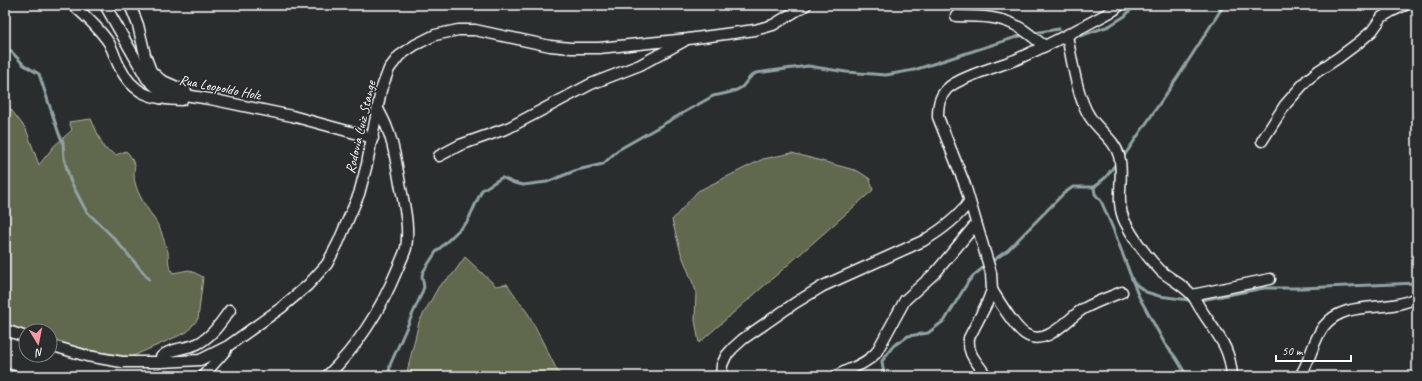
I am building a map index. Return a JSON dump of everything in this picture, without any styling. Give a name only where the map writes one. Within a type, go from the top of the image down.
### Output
[{"type":"street","points":[[73,5],[97,27],[109,44],[125,76],[140,92],[148,96],[163,99],[210,99]]},
{"type":"street","name":"Rua Leopoldo Holz","points":[[104,5],[147,79],[157,88],[172,93],[210,99],[292,116],[372,138]]},
{"type":"street","points":[[130,5],[138,25],[145,55],[151,71],[161,80],[210,99]]},
{"type":"street","name":"Rodovia Luiz Stange","points":[[58,347],[87,356],[122,362],[200,360],[228,346],[281,308],[308,285],[327,264],[338,243],[358,194],[367,164],[381,90],[389,69],[404,52],[435,35],[458,30],[475,30],[550,46],[599,48],[688,39],[755,30],[773,25],[806,5]]},
{"type":"street","points":[[986,376],[970,352],[968,344],[969,338],[992,290],[991,273],[965,185],[938,117],[940,98],[948,88],[958,81],[1014,60],[1067,36],[1114,10],[1120,5]]},
{"type":"street","points":[[1262,141],[1285,105],[1307,80],[1358,43],[1372,31],[1382,17],[1405,5]]},
{"type":"street","points":[[956,16],[979,16],[1000,20],[1022,28],[1045,46]]},
{"type":"street","points":[[1067,36],[1074,71],[1089,117],[1114,145],[1119,155],[1121,165],[1120,202],[1126,222],[1137,241],[1161,270],[1192,295],[1222,341],[1230,360],[1232,376]]},
{"type":"street","points":[[439,156],[460,145],[508,128],[591,84],[640,65],[688,39]]},
{"type":"street","points":[[327,376],[359,338],[376,312],[391,284],[406,249],[406,222],[394,152],[388,128],[378,109]]},
{"type":"street","points":[[722,376],[722,366],[726,356],[733,348],[760,327],[823,286],[922,241],[937,232],[963,211],[969,202]]},
{"type":"street","points":[[836,376],[866,362],[876,353],[905,300],[936,272],[976,224]]},
{"type":"street","points":[[1192,295],[1270,279]]},
{"type":"street","points":[[992,290],[1017,326],[1025,334],[1032,337],[1040,337],[1049,334],[1094,303],[1122,292]]},
{"type":"street","points":[[1300,376],[1306,367],[1318,336],[1324,326],[1338,314],[1350,310],[1401,303],[1417,297]]},
{"type":"street","points":[[161,362],[161,357],[164,354],[191,346],[207,339],[230,310]]},
{"type":"street","points":[[5,330],[18,334]]},
{"type":"street","points":[[202,376],[228,346]]},
{"type":"street","points":[[5,374],[13,376]]},
{"type":"green space","points":[[5,102],[26,129],[39,165],[54,146],[72,130],[69,122],[91,119],[104,148],[116,155],[126,151],[135,165],[135,183],[142,200],[161,231],[168,252],[170,267],[173,273],[189,270],[203,277],[198,319],[187,332],[131,357],[58,343],[58,323],[18,323],[18,332],[5,330]]},
{"type":"green space","points":[[792,153],[858,171],[870,179],[873,190],[699,343],[695,320],[696,291],[681,253],[672,220],[698,191],[763,159]]},
{"type":"green space","points":[[465,257],[496,286],[507,284],[529,315],[560,376],[406,376],[419,322],[439,286],[453,274]]},
{"type":"waterway","points":[[1080,36],[1109,26],[1125,16],[1135,5]]},
{"type":"waterway","points":[[1124,156],[1224,5]]},
{"type":"waterway","points":[[1033,33],[1059,29]]},
{"type":"waterway","points":[[389,376],[390,365],[424,287],[422,276],[423,272],[436,252],[467,222],[482,190],[501,178],[523,185],[547,182],[577,170],[603,164],[618,150],[713,96],[736,91],[756,73],[808,66],[846,72],[886,75],[914,70],[1023,35]]},
{"type":"waterway","points":[[5,45],[24,65],[39,74],[63,142],[64,158],[70,180],[87,212],[113,237],[149,279]]},
{"type":"waterway","points":[[994,260],[1008,250],[1063,194],[1073,187],[1094,187],[1106,177],[1115,165]]},
{"type":"waterway","points":[[1094,187],[1095,194],[1101,201],[1114,231],[1138,295],[1165,344],[1187,376]]},
{"type":"waterway","points":[[884,376],[882,361],[893,346],[908,336],[928,333],[945,320],[968,282],[984,267]]},
{"type":"waterway","points":[[1133,282],[1146,292],[1159,296],[1189,300]]},
{"type":"waterway","points":[[1201,300],[1264,288],[1302,288],[1417,283]]}]
